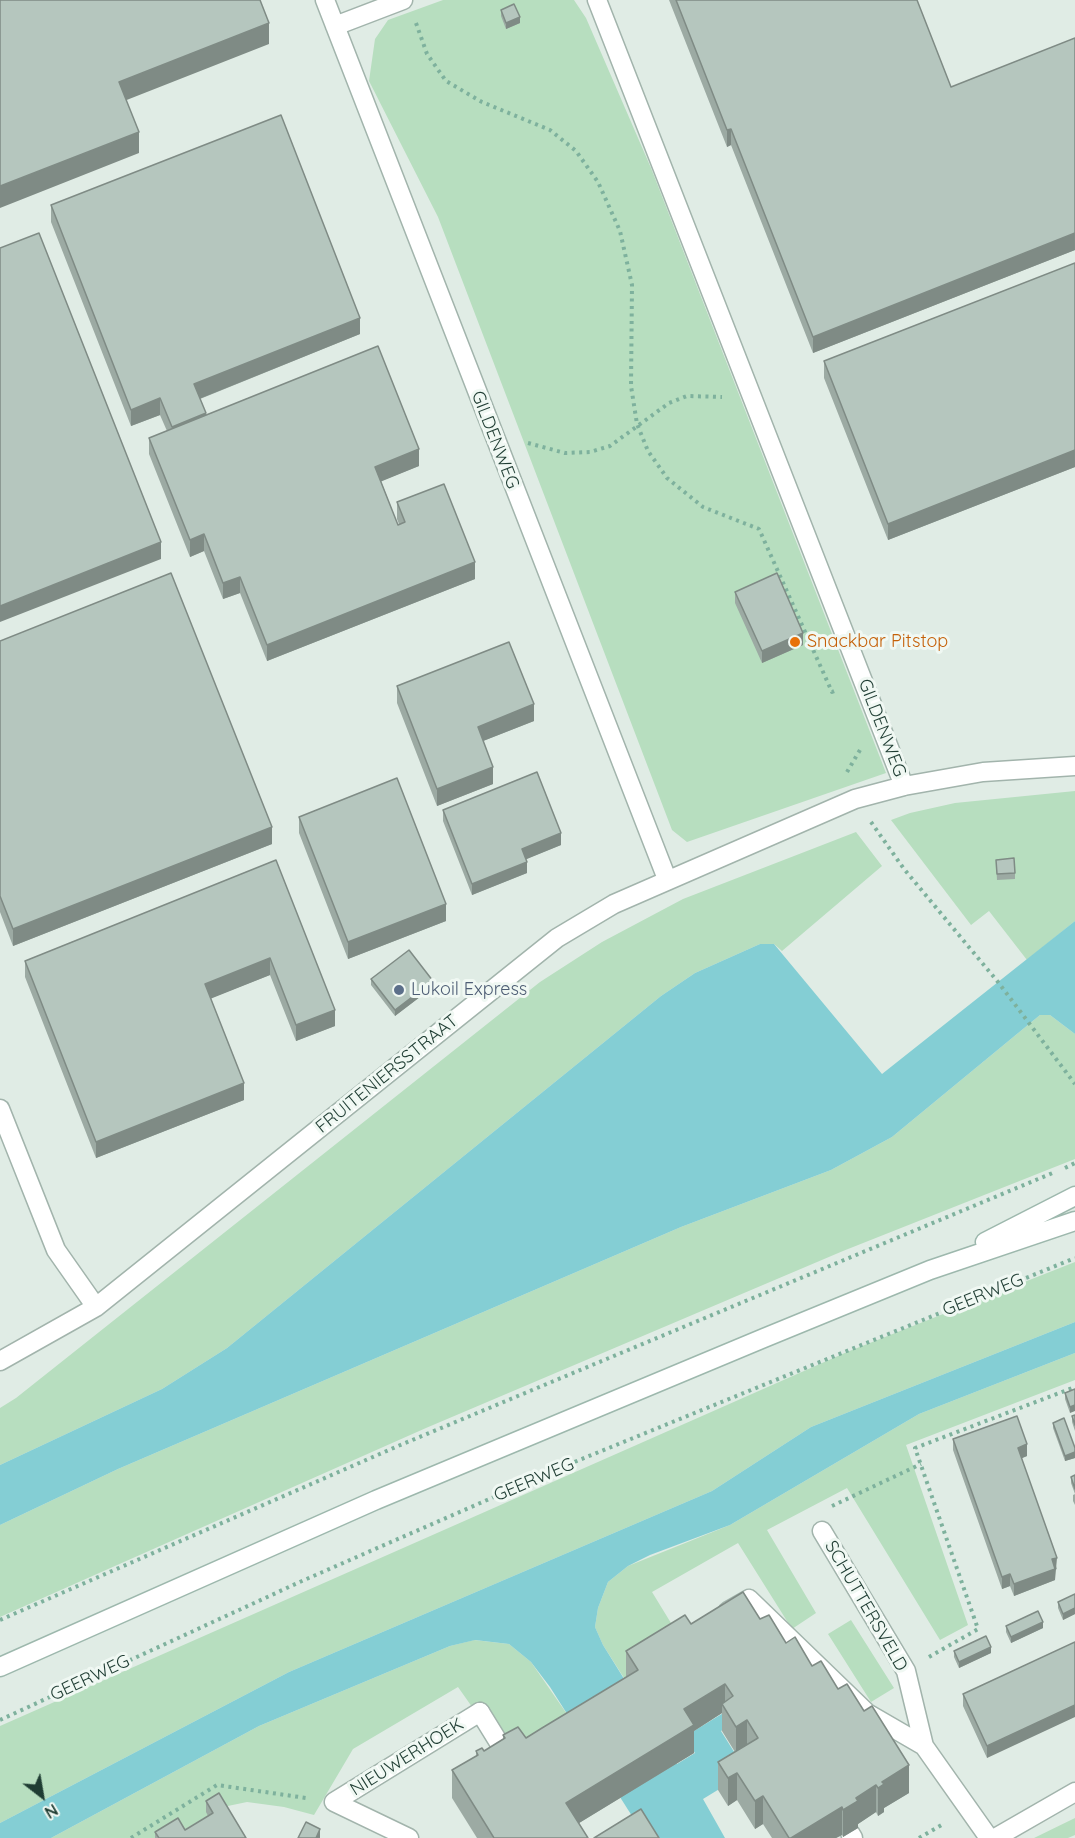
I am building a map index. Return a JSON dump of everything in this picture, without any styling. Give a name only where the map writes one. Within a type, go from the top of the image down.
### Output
[{"type":"street","name":"GILDENWEG","points":[[325,0],[668,879]]},
{"type":"street","points":[[335,26],[403,0]]},
{"type":"street","name":"GILDENWEG","points":[[597,0],[904,786]]},
{"type":"street","name":"FRUITENIERSSTRAAT","points":[[0,1361],[96,1307],[557,938],[614,904],[855,799],[904,786],[983,772],[1075,766]]},
{"type":"street","points":[[0,1109],[56,1250],[96,1307]]},
{"type":"street","points":[[930,1270],[1075,1196]]},
{"type":"street","points":[[0,1667],[376,1500],[930,1270],[1075,1221]]},
{"type":"street","name":"SCHUTTERSVELD","points":[[822,1531],[906,1671],[924,1746],[989,1838]]},
{"type":"street","points":[[710,1622],[749,1599],[867,1713],[924,1746]]},
{"type":"street","name":"NIEUWERHOEK","points":[[334,1802],[480,1712],[509,1759]]},
{"type":"street","points":[[995,1838],[1075,1792]]},
{"type":"street","name":"NIEUWERHOEK","points":[[334,1802],[409,1838]]},
{"type":"path","points":[[415,22],[427,54],[446,81],[482,102],[550,130],[576,151],[598,182],[620,231],[632,285],[631,386],[637,424],[648,451],[667,478],[703,507],[759,529],[831,692],[847,687]]},
{"type":"path","points":[[491,429],[565,453],[590,452],[610,446],[637,424],[669,403],[687,396],[706,395],[755,402]]},
{"type":"path","points":[[861,740],[861,748],[849,769],[837,782],[855,799],[904,869],[998,981],[1075,1084]]},
{"type":"path","points":[[0,1620],[398,1446],[1075,1163]]},
{"type":"path","name":"GEERWEG","points":[[0,1720],[302,1581],[556,1470],[1075,1258]]},
{"type":"path","points":[[906,1671],[978,1629],[915,1448],[1075,1387]]},
{"type":"path","points":[[829,1508],[877,1482],[921,1464]]},
{"type":"path","name":"NIEUWERHOEK","points":[[131,1838],[217,1785],[334,1802]]},
{"type":"green space","points":[[443,0],[574,0],[586,18],[651,168],[886,773],[687,842],[672,830],[438,217],[369,81],[375,39],[388,20]]},
{"type":"green space","points":[[1075,791],[1075,921],[1027,960],[989,911],[971,925],[891,820],[910,813],[955,803]]},
{"type":"green space","points":[[856,832],[882,866],[782,951],[774,944],[760,944],[695,973],[661,996],[227,1348],[162,1389],[0,1465],[0,1408],[16,1398],[540,982],[602,942],[683,899]]},
{"type":"green space","points":[[1040,1015],[1050,1015],[1075,1034],[1075,1159],[843,1251],[426,1428],[0,1617],[0,1525],[118,1469],[681,1227],[831,1170],[892,1137]]},
{"type":"green space","points":[[1075,1262],[1075,1322],[811,1427],[712,1491],[289,1672],[0,1823],[0,1726],[847,1352]]},
{"type":"green space","points":[[1075,1353],[1075,1380],[906,1445],[968,1625],[940,1640],[847,1488],[767,1530],[816,1613],[792,1629],[738,1543],[652,1592],[682,1641],[624,1678],[603,1645],[595,1627],[598,1608],[608,1582],[628,1566],[730,1525],[919,1414]]},
{"type":"green space","points":[[851,1620],[894,1688],[871,1702],[828,1634]]},
{"type":"green space","points":[[474,1640],[509,1644],[531,1662],[578,1730],[520,1764],[496,1741],[458,1687],[353,1749],[314,1815],[284,1807],[247,1802],[223,1807],[170,1838],[51,1838],[259,1726],[450,1646]]},
{"type":"green space","points":[[1075,1818],[1075,1835],[1068,1838],[1034,1838]]},
{"type":"water","points":[[1075,921],[1075,1034],[1050,1015],[1040,1015],[892,1137],[831,1170],[681,1227],[118,1469],[0,1525],[0,1465],[162,1389],[227,1348],[661,996],[695,973],[760,944],[774,944],[882,1074]]},
{"type":"water","points":[[1075,1322],[1075,1353],[919,1414],[730,1525],[650,1555],[628,1566],[608,1582],[598,1608],[595,1627],[603,1645],[677,1764],[695,1753],[684,1737],[725,1712],[732,1724],[721,1731],[736,1755],[757,1766],[703,1799],[725,1838],[646,1838],[550,1687],[531,1662],[509,1644],[475,1640],[450,1646],[259,1726],[51,1838],[0,1838],[0,1823],[289,1672],[712,1491],[811,1427]]},
{"type":"building","points":[[0,0],[260,0],[269,23],[119,82],[139,132],[0,186]]},
{"type":"building","points":[[676,0],[917,0],[951,87],[1075,38],[1075,233],[813,337],[731,129],[727,130]]},
{"type":"building","points":[[514,4],[520,17],[506,23],[501,10]]},
{"type":"building","points":[[281,115],[360,318],[194,384],[206,413],[172,427],[160,398],[131,410],[51,205]]},
{"type":"building","points":[[39,233],[161,542],[0,606],[0,248]]},
{"type":"building","points":[[1075,263],[1075,450],[888,524],[824,361]]},
{"type":"building","points":[[378,346],[419,449],[375,467],[398,525],[405,522],[397,502],[444,484],[475,562],[267,645],[240,577],[223,583],[204,534],[190,540],[149,438]]},
{"type":"building","points":[[171,573],[272,827],[13,929],[0,896],[0,641]]},
{"type":"building","points":[[777,573],[803,633],[762,651],[735,592]]},
{"type":"building","points":[[509,642],[534,704],[478,727],[493,767],[437,789],[397,686]]},
{"type":"building","points":[[537,772],[561,833],[522,849],[527,862],[472,884],[443,810]]},
{"type":"building","points":[[397,778],[446,904],[348,942],[299,817]]},
{"type":"building","points":[[1014,858],[1015,873],[997,874],[996,860]]},
{"type":"building","points":[[276,860],[335,1010],[296,1025],[270,958],[205,984],[244,1083],[96,1142],[25,961]]},
{"type":"building","points":[[409,950],[433,981],[395,1010],[371,979]]},
{"type":"building","points":[[1075,1389],[1075,1405],[1070,1407],[1065,1393]]},
{"type":"building","points":[[1017,1416],[1027,1444],[1018,1448],[1057,1558],[1052,1559],[1055,1569],[1014,1584],[1010,1574],[1002,1577],[953,1439]]},
{"type":"building","points":[[1064,1418],[1075,1448],[1075,1452],[1065,1456],[1053,1423]]},
{"type":"building","points":[[1075,1475],[1075,1489],[1071,1477]]},
{"type":"building","points":[[743,1592],[760,1619],[769,1615],[786,1643],[795,1637],[812,1666],[821,1661],[838,1689],[847,1684],[864,1711],[872,1706],[909,1765],[882,1782],[884,1784],[878,1788],[876,1785],[856,1798],[858,1801],[843,1810],[842,1807],[789,1838],[763,1796],[755,1801],[737,1773],[728,1778],[718,1762],[758,1738],[747,1720],[736,1727],[722,1704],[733,1696],[725,1684],[684,1709],[694,1725],[566,1803],[588,1838],[494,1838],[452,1770],[478,1755],[476,1751],[482,1748],[484,1751],[505,1738],[503,1735],[518,1727],[526,1738],[638,1670],[626,1651],[685,1615],[691,1624]]},
{"type":"building","points":[[1075,1594],[1075,1608],[1063,1614],[1058,1602]]},
{"type":"building","points":[[1038,1611],[1043,1622],[1011,1637],[1006,1626]]},
{"type":"building","points":[[986,1636],[991,1647],[959,1662],[954,1651]]},
{"type":"building","points":[[1075,1642],[1075,1705],[987,1746],[963,1694]]},
{"type":"building","points":[[219,1793],[246,1838],[159,1838],[155,1832],[178,1818],[185,1830],[213,1813],[206,1801]]},
{"type":"building","points":[[641,1809],[659,1838],[594,1838]]},
{"type":"building","points":[[306,1822],[320,1829],[316,1838],[298,1838]]},
{"type":"place","name":"Snackbar Pitstop","points":[[795,642]]},
{"type":"place","name":"Lukoil Express","points":[[399,990]]}]
